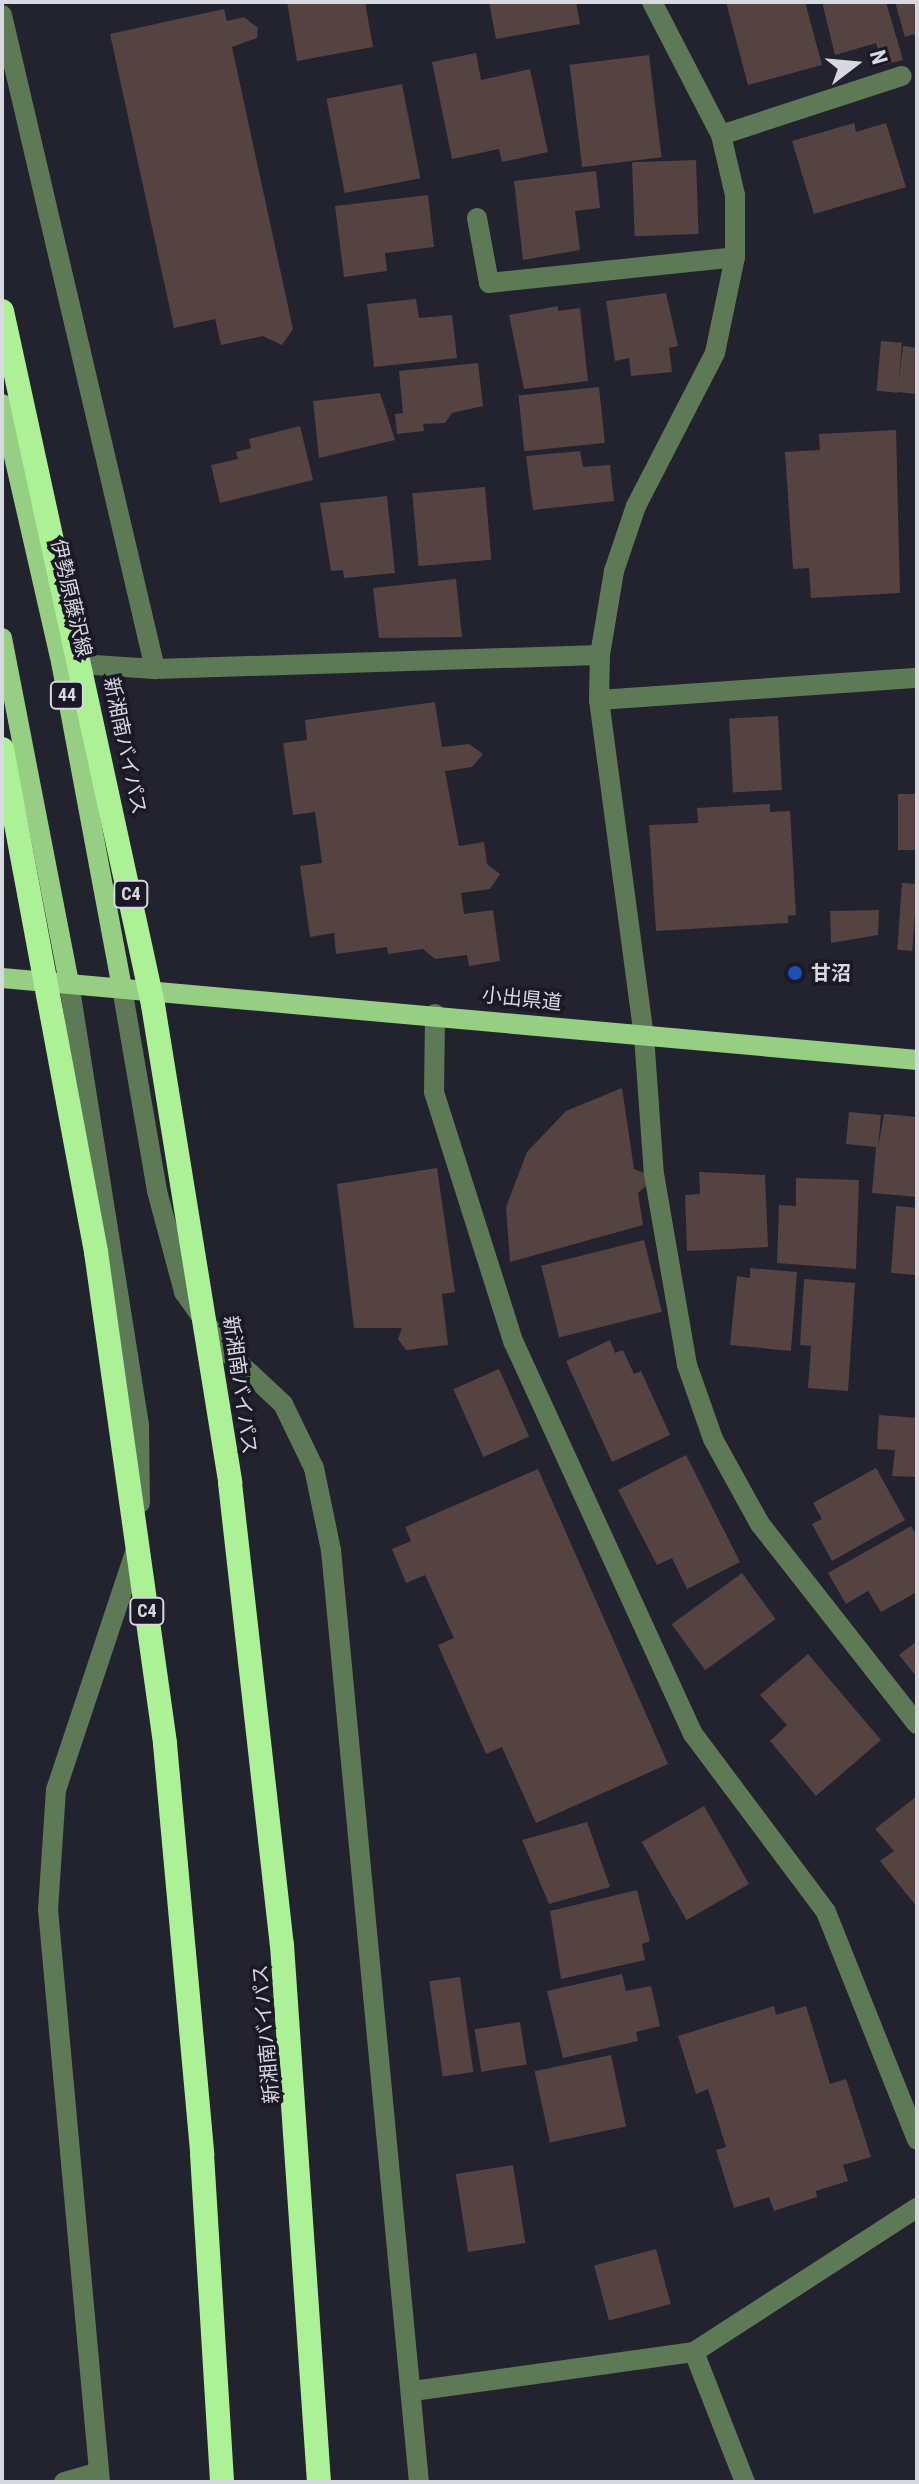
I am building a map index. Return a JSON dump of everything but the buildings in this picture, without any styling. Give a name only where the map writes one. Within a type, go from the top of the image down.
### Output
[{"type":"highway","name":"新湘南バイパス","points":[[2,311],[150,989],[217,1392],[282,1945],[319,2482]]},
{"type":"highway","name":"C4","points":[[2,749],[96,1252],[165,1744],[202,2154],[222,2482]]},
{"type":"main road","name":"伊勢原藤沢線","points":[[2,404],[61,662],[122,988]]},
{"type":"main road","points":[[2,638],[69,983]]},
{"type":"main road","points":[[2,978],[122,988]]},
{"type":"main road","name":"小出県道","points":[[122,988],[917,1060]]},
{"type":"street","points":[[652,2],[721,135],[735,195],[735,257],[715,353],[636,506],[618,558],[600,655],[599,700],[644,1036],[654,1174],[687,1365],[713,1439],[760,1524],[917,1724]]},
{"type":"street","points":[[2,15],[155,669]]},
{"type":"street","points":[[721,135],[902,76]]},
{"type":"street","points":[[477,218],[489,283],[735,257]]},
{"type":"street","points":[[61,662],[155,669],[600,655]]},
{"type":"street","points":[[599,700],[917,678]]},
{"type":"street","points":[[64,2482],[100,2477],[48,1910],[56,1790],[140,1533],[139,1425],[69,983]]},
{"type":"street","points":[[122,988],[157,1191],[184,1292],[225,1350],[283,1404],[314,1468],[331,1550],[413,2391],[419,2482]]},
{"type":"street","points":[[435,1014],[434,1092],[513,1341],[693,1734],[826,1912],[917,2139]]},
{"type":"street","points":[[413,2391],[694,2352],[917,2208]]},
{"type":"street","points":[[694,2352],[745,2482]]},
{"type":"place","name":"甘沼","points":[[795,973]]}]
